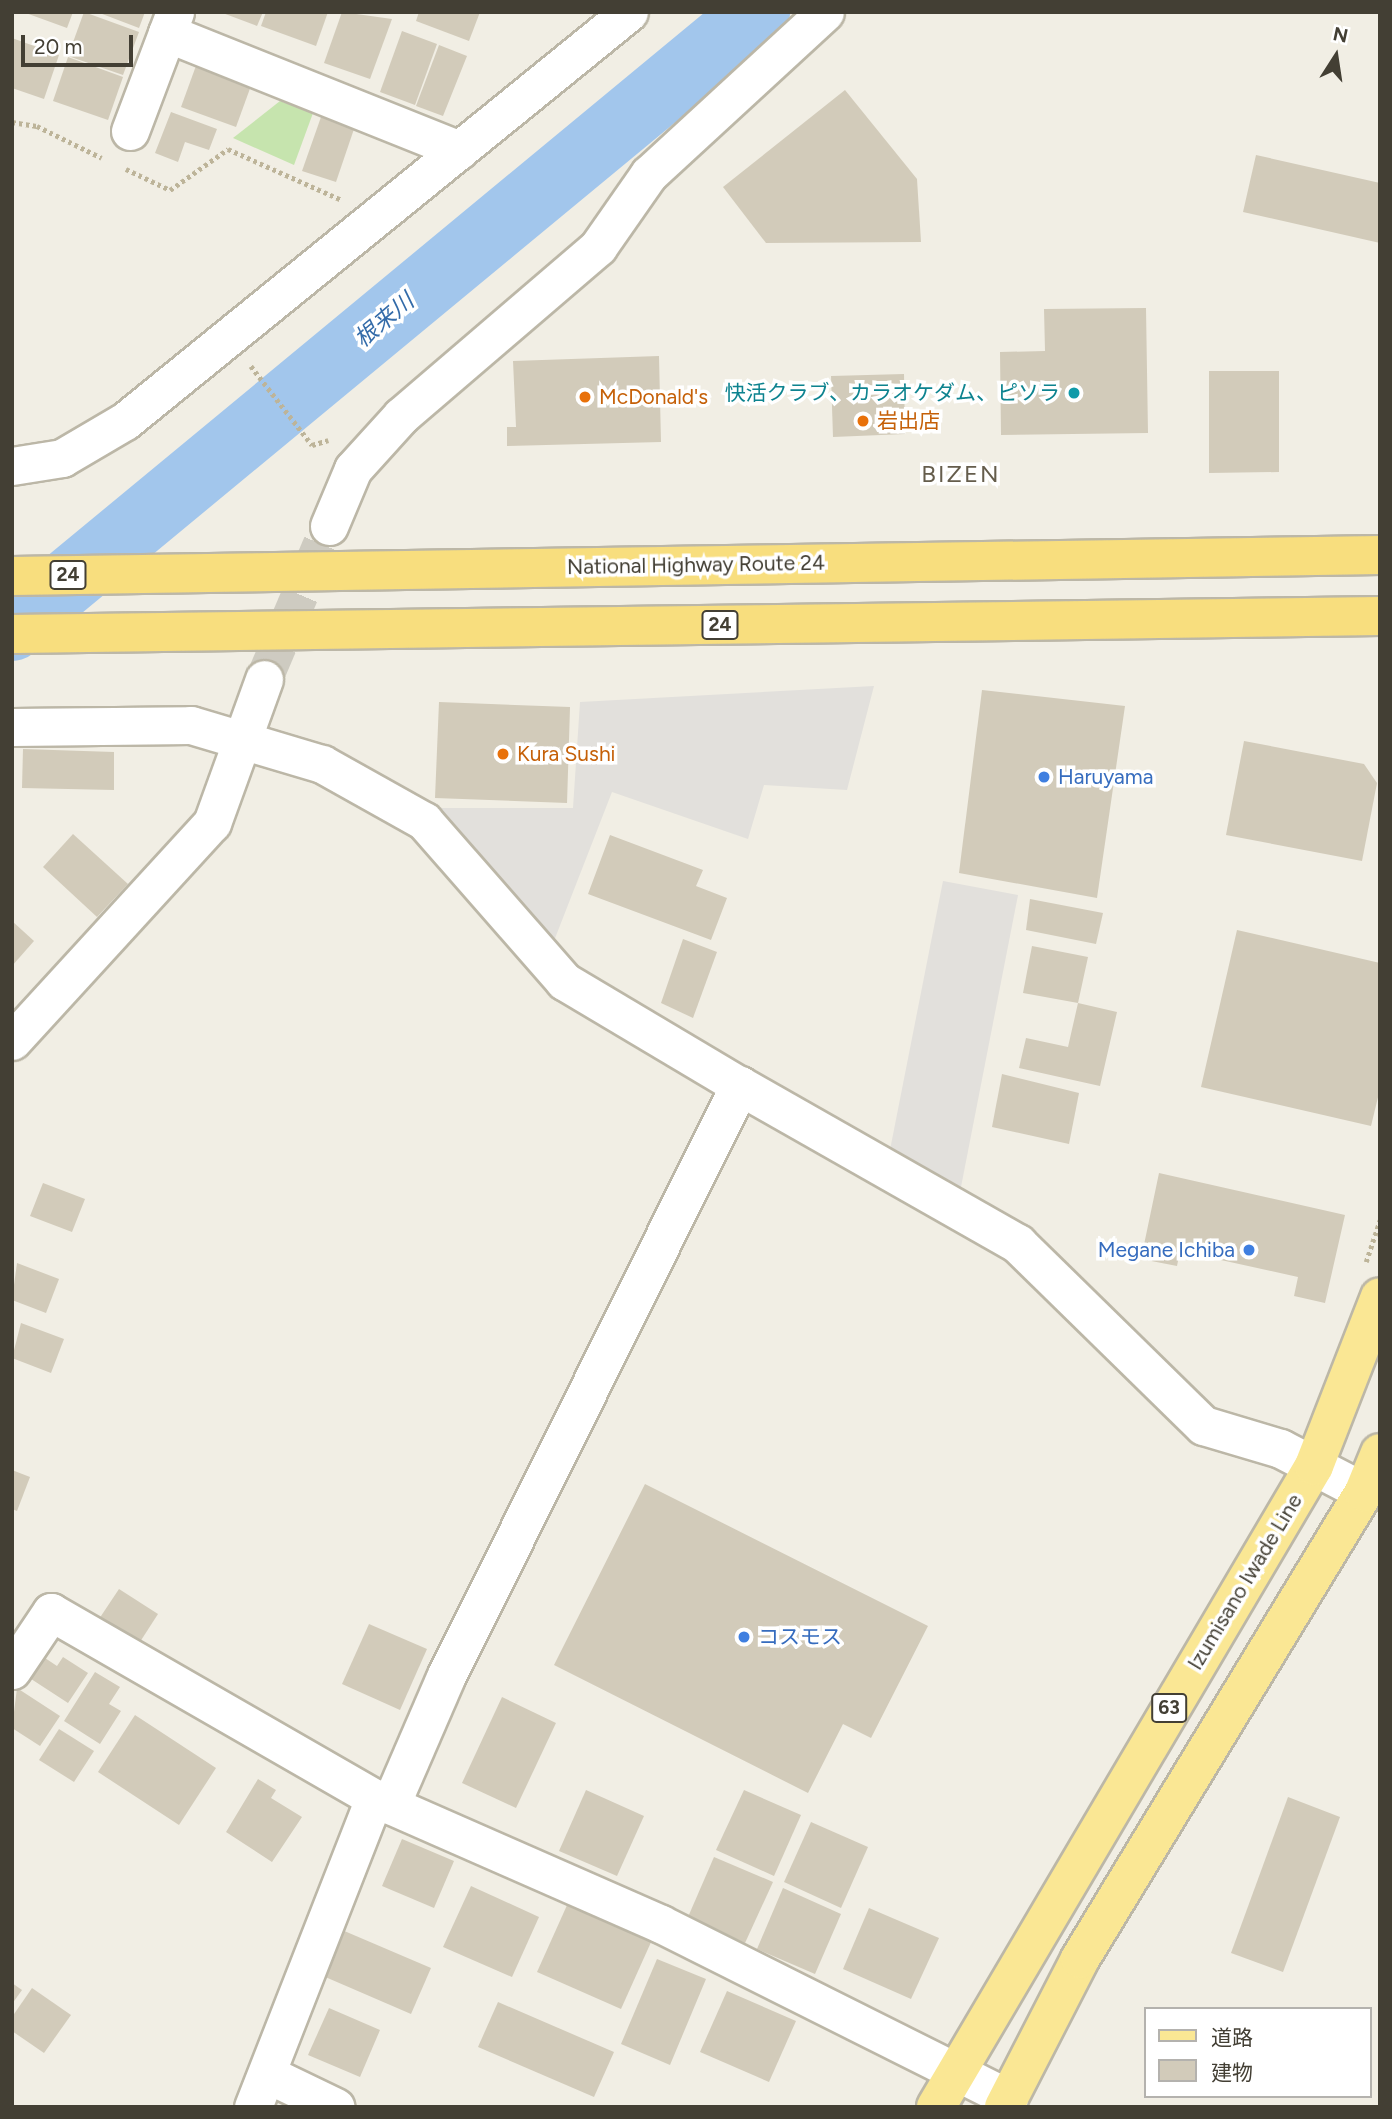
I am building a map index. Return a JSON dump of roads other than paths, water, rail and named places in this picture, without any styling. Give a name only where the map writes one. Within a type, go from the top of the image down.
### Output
[{"type":"highway","name":"National Highway Route 24","points":[[12,576],[1380,555]]},
{"type":"highway","name":"24","points":[[12,634],[1380,617]]},
{"type":"main road","name":"Izumisano Iwade Line","points":[[936,2107],[953,2070],[1314,1466],[1380,1297]]},
{"type":"main road","name":"63","points":[[1006,2102],[1080,1959],[1372,1497],[1380,1454]]},
{"type":"street","points":[[12,466],[62,458],[125,421],[629,12]]},
{"type":"street","points":[[329,526],[354,469],[401,415],[598,247],[649,174],[825,12]]},
{"type":"street","points":[[130,131],[171,22],[460,149]]},
{"type":"street","points":[[12,1041],[212,822],[240,735],[264,679]]},
{"type":"street","points":[[12,727],[191,725],[240,735],[323,764],[424,821],[564,981],[740,1086],[1018,1244],[1204,1426],[1314,1466],[1372,1497]]},
{"type":"street","points":[[336,2107],[260,2090],[383,1802],[740,1086]]},
{"type":"street","points":[[12,1670],[51,1612],[383,1802],[661,1924],[953,2070],[1006,2102]]},
{"type":"waterway","name":"根来川","points":[[12,628],[757,12]]},
{"type":"tunnel","points":[[264,679],[329,526]]},
{"type":"place","name":"快活クラブ、カラオケダム、ピソラ","points":[[1074,393]]},
{"type":"place","name":"McDonald's","points":[[585,397]]},
{"type":"place","name":"岩出店","points":[[863,421]]},
{"type":"place","name":"Kura Sushi","points":[[503,754]]},
{"type":"place","name":"Haruyama","points":[[1044,777]]},
{"type":"place","name":"Megane Ichiba","points":[[1249,1250]]},
{"type":"place","name":"コスモス","points":[[744,1637]]},
{"type":"district","name":"BIZEN","points":[[961,474]]}]
